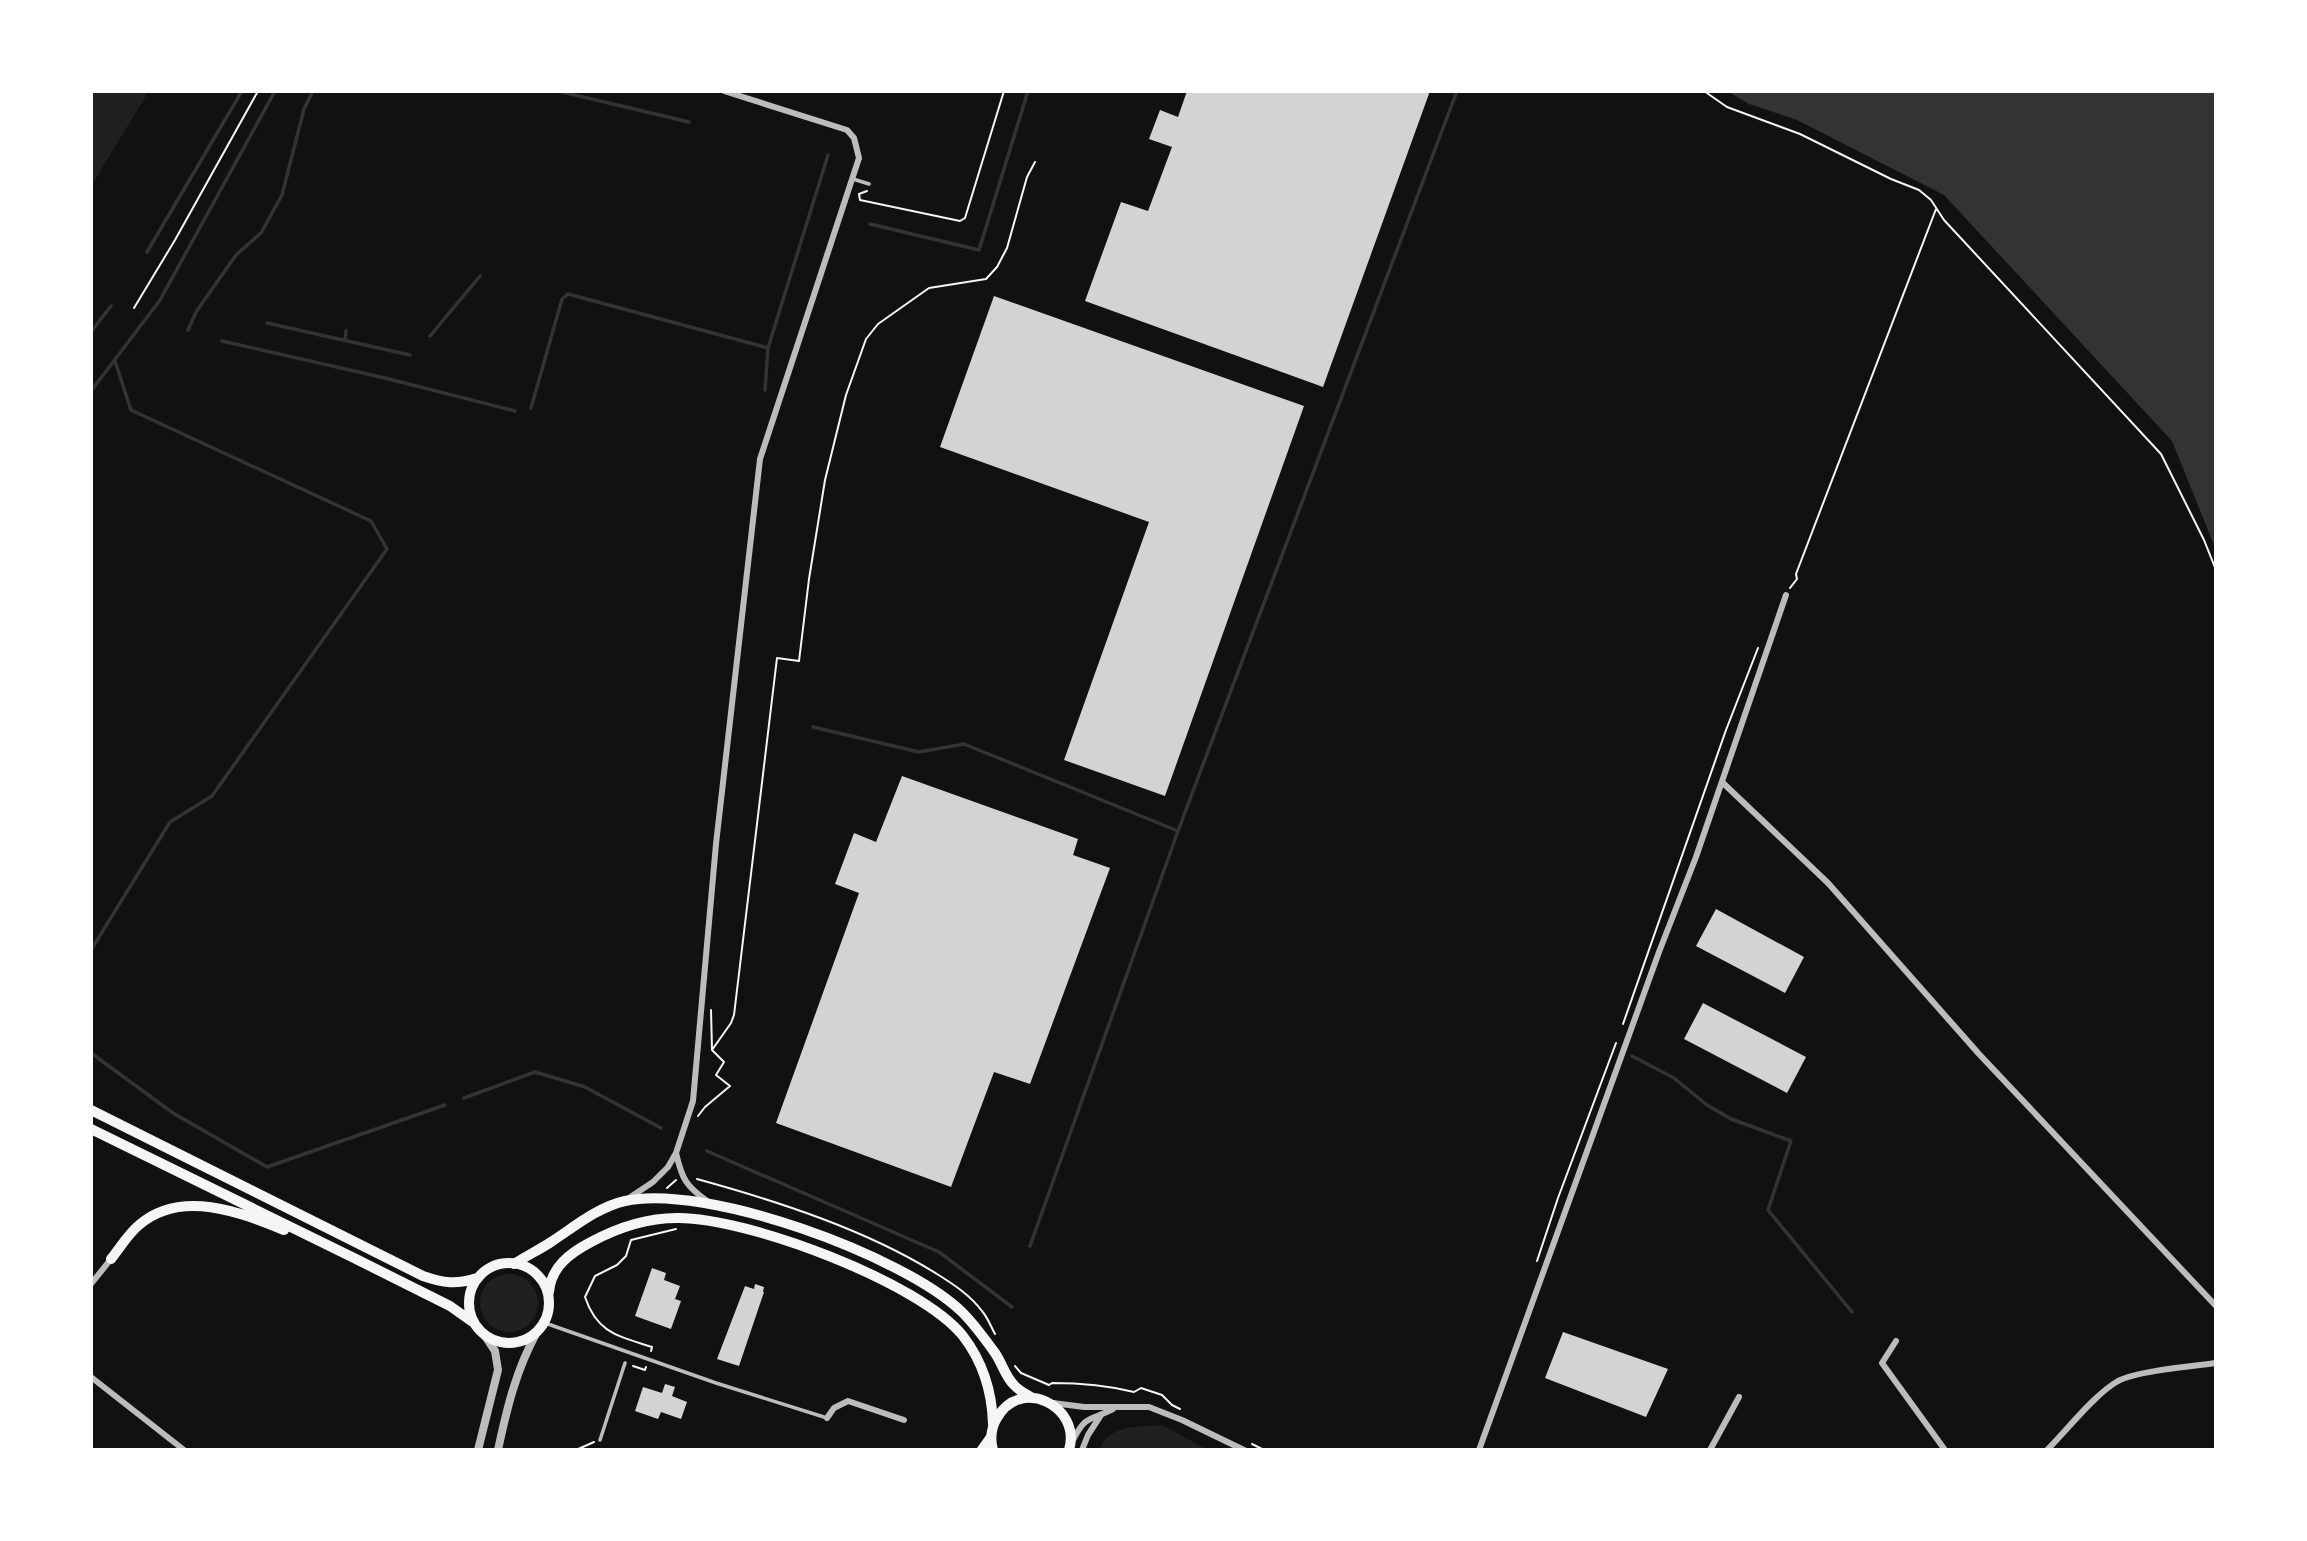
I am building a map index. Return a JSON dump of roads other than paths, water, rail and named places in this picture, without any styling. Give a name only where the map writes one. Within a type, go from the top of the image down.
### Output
[{"type":"main road","points":[[91,1111],[423,1276],[449,1284],[460,1284],[477,1279],[494,1266],[514,1264],[536,1272],[549,1292]]},
{"type":"main road","points":[[91,1129],[450,1306],[474,1322],[485,1336],[498,1342],[512,1344],[526,1340],[545,1323],[555,1271],[566,1258],[607,1233],[634,1225],[676,1217],[701,1219],[746,1228],[812,1249],[915,1297],[942,1316],[961,1334],[983,1368],[991,1397],[993,1450]]},
{"type":"main road","points":[[514,1264],[581,1222],[624,1201],[665,1197],[711,1204],[775,1220],[826,1237],[930,1287],[962,1312],[996,1354],[1015,1387],[1031,1398],[1048,1402],[1059,1410],[1067,1420],[1071,1433],[1070,1447]]},
{"type":"main road","points":[[111,1259],[138,1226],[156,1214],[193,1206],[246,1215],[356,1259]]},
{"type":"main road","points":[[474,1322],[469,1303],[477,1279]]},
{"type":"main road","points":[[993,1424],[1001,1410],[1011,1402],[1031,1398]]},
{"type":"main road","points":[[981,1450],[991,1436]]},
{"type":"street","points":[[624,1201],[659,1177],[668,1167],[693,1101],[701,990],[760,459],[859,158],[854,138],[846,130],[724,91]]},
{"type":"street","points":[[1479,1450],[1722,782],[1786,595]]},
{"type":"street","points":[[1722,782],[1828,883],[1979,1054],[2216,1306]]},
{"type":"street","points":[[677,1149],[680,1169],[689,1188],[711,1204]]},
{"type":"street","points":[[91,1284],[111,1259]]},
{"type":"street","points":[[498,1450],[514,1381],[537,1332]]},
{"type":"street","points":[[478,1450],[498,1370],[495,1351],[485,1336]]},
{"type":"street","points":[[1896,1341],[1882,1363],[1945,1450]]},
{"type":"street","points":[[2047,1450],[2118,1381],[2138,1375],[2216,1363]]},
{"type":"street","points":[[91,1377],[184,1450]]},
{"type":"street","points":[[1710,1450],[1739,1397]]},
{"type":"street","points":[[827,1418],[834,1408],[848,1401],[904,1420]]},
{"type":"street","points":[[1048,1402],[1084,1407],[1149,1408],[1182,1420],[1244,1450]]},
{"type":"street","points":[[1070,1447],[1080,1426],[1114,1408]]},
{"type":"street","points":[[1082,1450],[1087,1434],[1101,1415]]},
{"type":"lane","points":[[853,179],[869,184]]},
{"type":"lane","points":[[545,1323],[706,1380],[827,1418]]},
{"type":"lane","points":[[600,1440],[625,1363]]},
{"type":"waterway","points":[[147,252],[242,91]]},
{"type":"waterway","points":[[91,391],[160,300],[275,91]]},
{"type":"waterway","points":[[188,330],[196,312],[236,255],[261,233],[282,195],[304,109],[313,91]]},
{"type":"waterway","points":[[558,91],[689,122]]},
{"type":"waterway","points":[[870,224],[979,250],[1028,91]]},
{"type":"waterway","points":[[1030,1246],[1178,831],[1457,91]]},
{"type":"waterway","points":[[765,390],[768,348],[828,155]]},
{"type":"waterway","points":[[430,336],[480,276]]},
{"type":"waterway","points":[[531,408],[562,299],[568,294],[768,348]]},
{"type":"waterway","points":[[91,332],[111,306]]},
{"type":"waterway","points":[[267,323],[410,355]]},
{"type":"waterway","points":[[345,340],[346,331]]},
{"type":"waterway","points":[[222,341],[515,411]]},
{"type":"waterway","points":[[91,950],[170,822],[212,796],[387,549],[371,521],[131,410],[115,361]]},
{"type":"waterway","points":[[813,727],[919,752],[964,744],[1178,831]]},
{"type":"waterway","points":[[91,1053],[173,1113],[267,1167],[445,1105]]},
{"type":"waterway","points":[[1632,1056],[1674,1078],[1707,1105],[1731,1119],[1791,1141],[1768,1210],[1852,1312]]},
{"type":"waterway","points":[[464,1098],[535,1072],[585,1087],[661,1128]]},
{"type":"waterway","points":[[707,1151],[939,1252],[1012,1307]]}]
